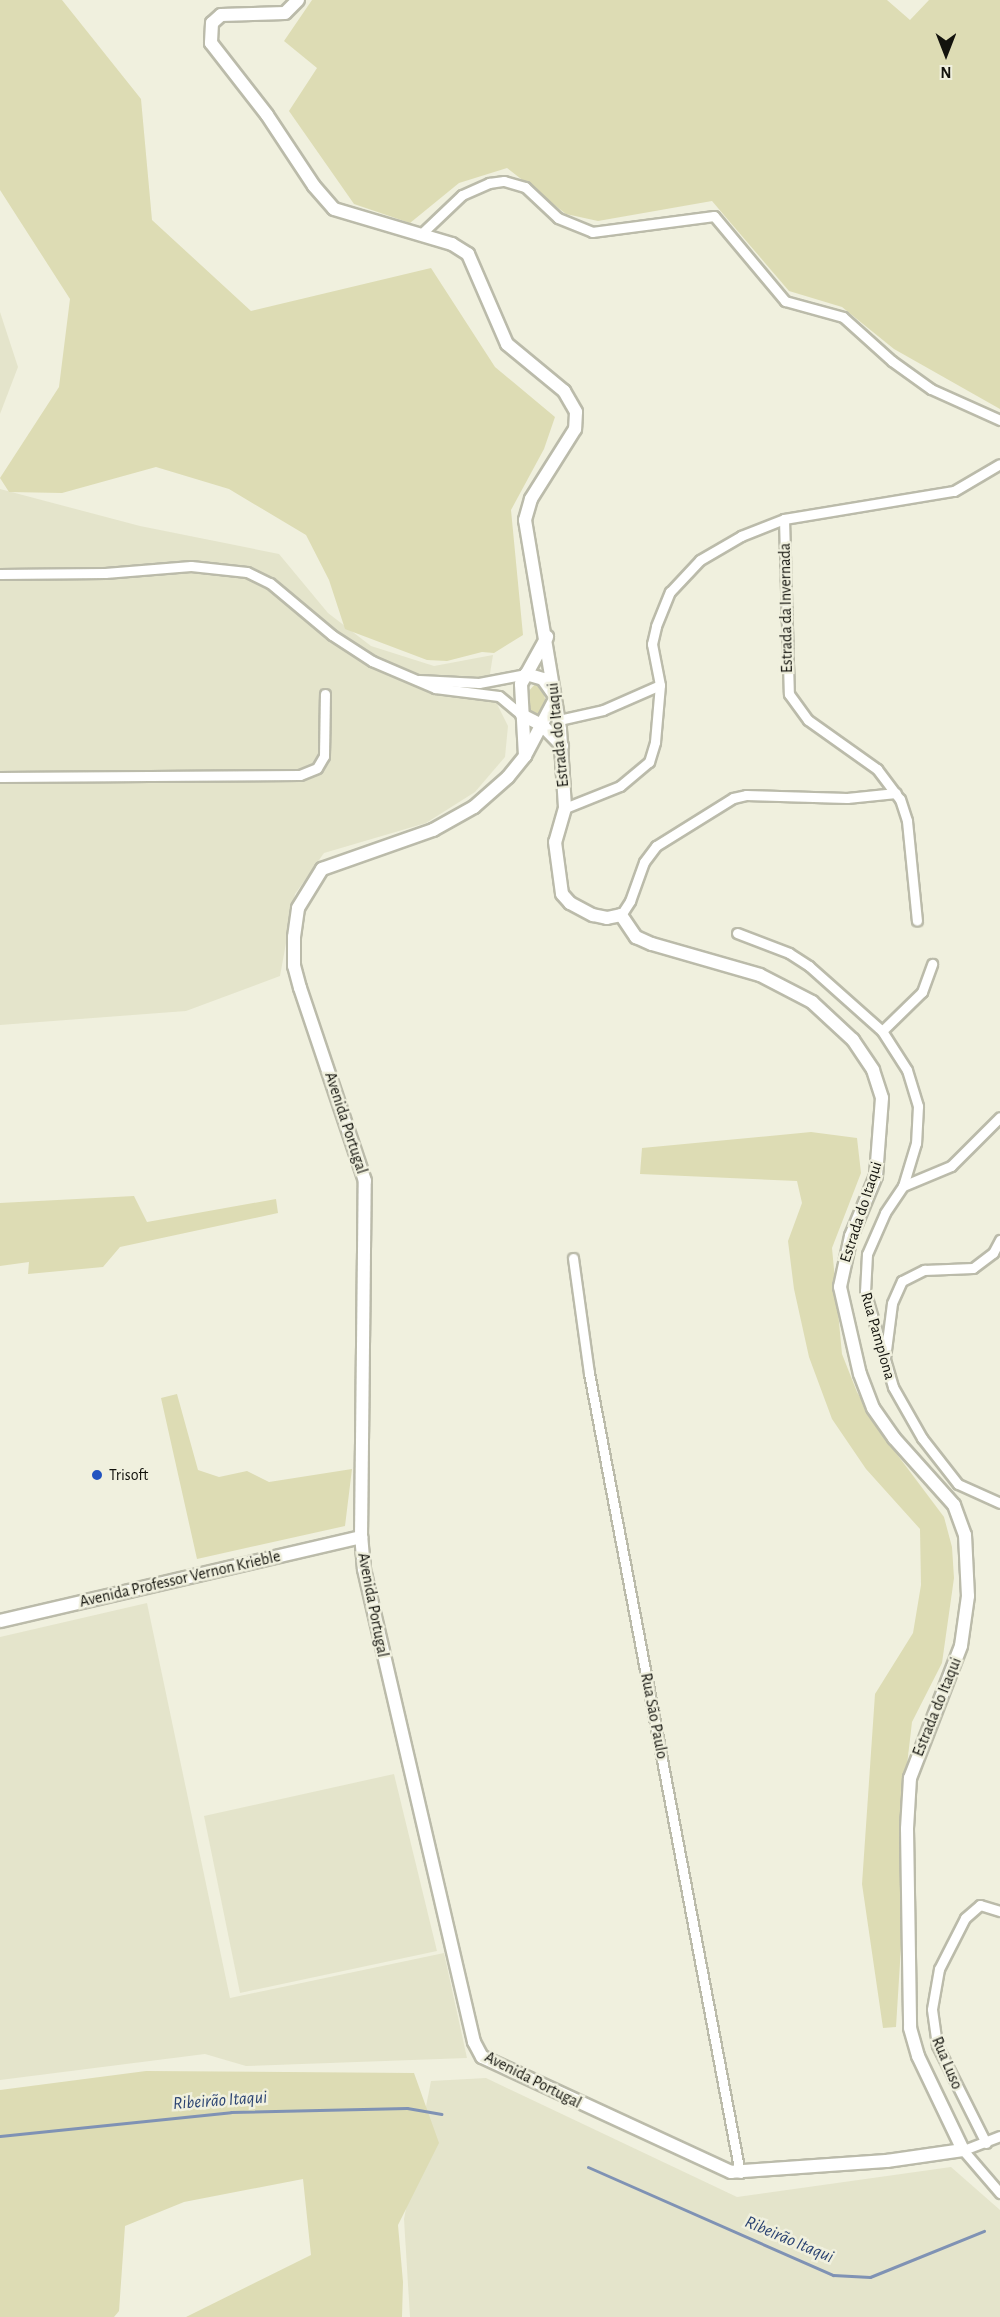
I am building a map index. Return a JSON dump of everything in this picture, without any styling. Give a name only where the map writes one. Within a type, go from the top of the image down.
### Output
[{"type":"street","name":"Estrada do Itaqui","points":[[298,0],[285,13],[221,15],[212,23],[211,43],[267,115],[324,200],[342,213],[458,247],[468,254],[507,344],[564,391],[576,412],[575,429],[531,499],[525,520],[547,637],[562,746],[565,808],[555,842],[562,894],[587,913],[607,918],[621,915],[636,937],[760,975],[812,1002],[853,1040],[873,1070],[882,1098],[876,1176],[851,1236],[840,1287],[860,1374],[873,1408],[894,1438],[954,1504],[965,1535],[968,1596],[961,1646],[910,1778],[907,1829],[910,2028],[918,2056],[963,2150],[1000,2193]]},
{"type":"street","points":[[420,235],[462,195],[489,183],[504,181],[525,188],[558,218],[592,232],[714,216],[785,301],[843,317],[892,361],[931,389],[1000,420]]},
{"type":"street","points":[[565,808],[620,786],[649,762],[655,742],[660,685],[652,644],[670,592],[683,575],[717,548],[784,519],[954,491],[1000,464]]},
{"type":"street","name":"Estrada da Invernada","points":[[784,519],[789,694],[808,720],[870,763],[896,793],[905,810],[917,921]]},
{"type":"street","points":[[0,574],[105,573],[191,566],[247,572],[270,583],[332,635],[408,679],[435,688],[499,696],[522,716],[542,725],[562,746]]},
{"type":"street","points":[[525,756],[521,684],[547,637]]},
{"type":"street","points":[[408,679],[479,683],[526,674],[543,679],[555,699]]},
{"type":"street","points":[[559,720],[603,710],[660,685]]},
{"type":"street","points":[[0,777],[300,775],[317,768],[324,756],[325,694]]},
{"type":"street","name":"Avenida Portugal","points":[[555,699],[525,756],[496,788],[454,820],[383,849],[329,864],[314,879],[298,908],[294,966],[365,1181],[361,1537],[364,1569],[399,1726],[478,2051],[482,2057],[690,2156],[740,2173],[887,2161],[963,2150],[1000,2136]]},
{"type":"street","points":[[621,915],[644,862],[656,846],[732,798],[746,795],[847,798],[896,793]]},
{"type":"street","name":"Rua Pamplona","points":[[737,933],[789,953],[809,966],[882,1031],[907,1070],[918,1106],[916,1143],[903,1186],[873,1236],[864,1268],[866,1300],[884,1360],[907,1414],[942,1466],[968,1491],[1000,1503]]},
{"type":"street","points":[[882,1031],[922,992],[932,964]]},
{"type":"street","points":[[903,1186],[951,1166],[1000,1117]]},
{"type":"street","points":[[884,1360],[892,1303],[902,1281],[924,1270],[973,1268],[988,1258],[1000,1240]]},
{"type":"street","name":"Rua São Paulo","points":[[573,1258],[589,1373],[740,2173]]},
{"type":"street","name":"Avenida Professor Vernon Krieble","points":[[0,1622],[361,1537]]},
{"type":"street","name":"Rua Luso","points":[[986,2143],[948,2072],[933,2029],[932,2009],[939,1969],[965,1918],[980,1905],[1000,1911]]},
{"type":"shaded area","points":[[0,0],[62,0],[141,99],[152,220],[251,311],[431,268],[495,367],[555,417],[544,449],[511,510],[523,635],[494,653],[482,652],[447,661],[427,660],[345,629],[329,580],[306,535],[229,489],[156,467],[62,493],[9,492],[0,478],[59,387],[70,299],[0,190]]},
{"type":"shaded area","points":[[312,0],[887,0],[910,20],[929,0],[1000,0],[1000,409],[894,349],[842,307],[789,291],[712,201],[598,221],[566,214],[507,168],[459,183],[410,223],[354,204],[289,111],[317,68],[284,41]]},
{"type":"shaded area","points":[[0,312],[18,367],[0,414]]},
{"type":"shaded area","points":[[0,489],[140,526],[279,554],[328,613],[371,646],[434,666],[493,655],[488,686],[508,726],[505,757],[475,792],[426,823],[324,853],[295,894],[280,976],[186,1011],[0,1025]]},
{"type":"shaded area","points":[[536,683],[542,686],[546,703],[537,715],[527,710],[527,693]]},
{"type":"shaded area","points":[[811,1132],[857,1138],[861,1173],[832,1248],[842,1354],[857,1392],[881,1433],[944,1517],[952,1547],[954,1578],[942,1663],[912,1722],[902,1808],[904,1899],[896,2027],[883,2028],[862,1884],[875,1694],[913,1633],[921,1585],[920,1529],[866,1469],[832,1419],[809,1357],[794,1289],[788,1241],[802,1203],[797,1181],[640,1174],[642,1148]]},
{"type":"shaded area","points":[[134,1196],[147,1222],[276,1199],[278,1213],[120,1247],[103,1267],[28,1274],[29,1262],[0,1266],[0,1203]]},
{"type":"shaded area","points":[[177,1394],[198,1470],[219,1477],[247,1471],[269,1482],[352,1469],[345,1526],[197,1559],[161,1398]]},
{"type":"shaded area","points":[[147,1603],[230,1998],[444,1953],[467,2058],[246,2066],[205,2054],[0,2080],[0,1637]]},
{"type":"shaded area","points":[[394,1774],[437,1951],[240,1993],[204,1816]]},
{"type":"shaded area","points":[[146,2071],[414,2073],[439,2143],[398,2225],[403,2282],[402,2317],[186,2317],[311,2255],[303,2179],[184,2202],[125,2226],[119,2311],[114,2317],[0,2317],[0,2090]]},
{"type":"shaded area","points":[[486,2078],[737,2197],[951,2167],[1000,2210],[1000,2317],[410,2317],[404,2219],[431,2081]]},
{"type":"waterway","name":"Ribeirão Itaqui","points":[[0,2136],[231,2112],[407,2108],[441,2114]]},
{"type":"waterway","name":"Ribeirão Itaqui","points":[[588,2167],[833,2275],[870,2277],[984,2231]]},
{"type":"place","name":"Trisoft","points":[[97,1475]]}]
